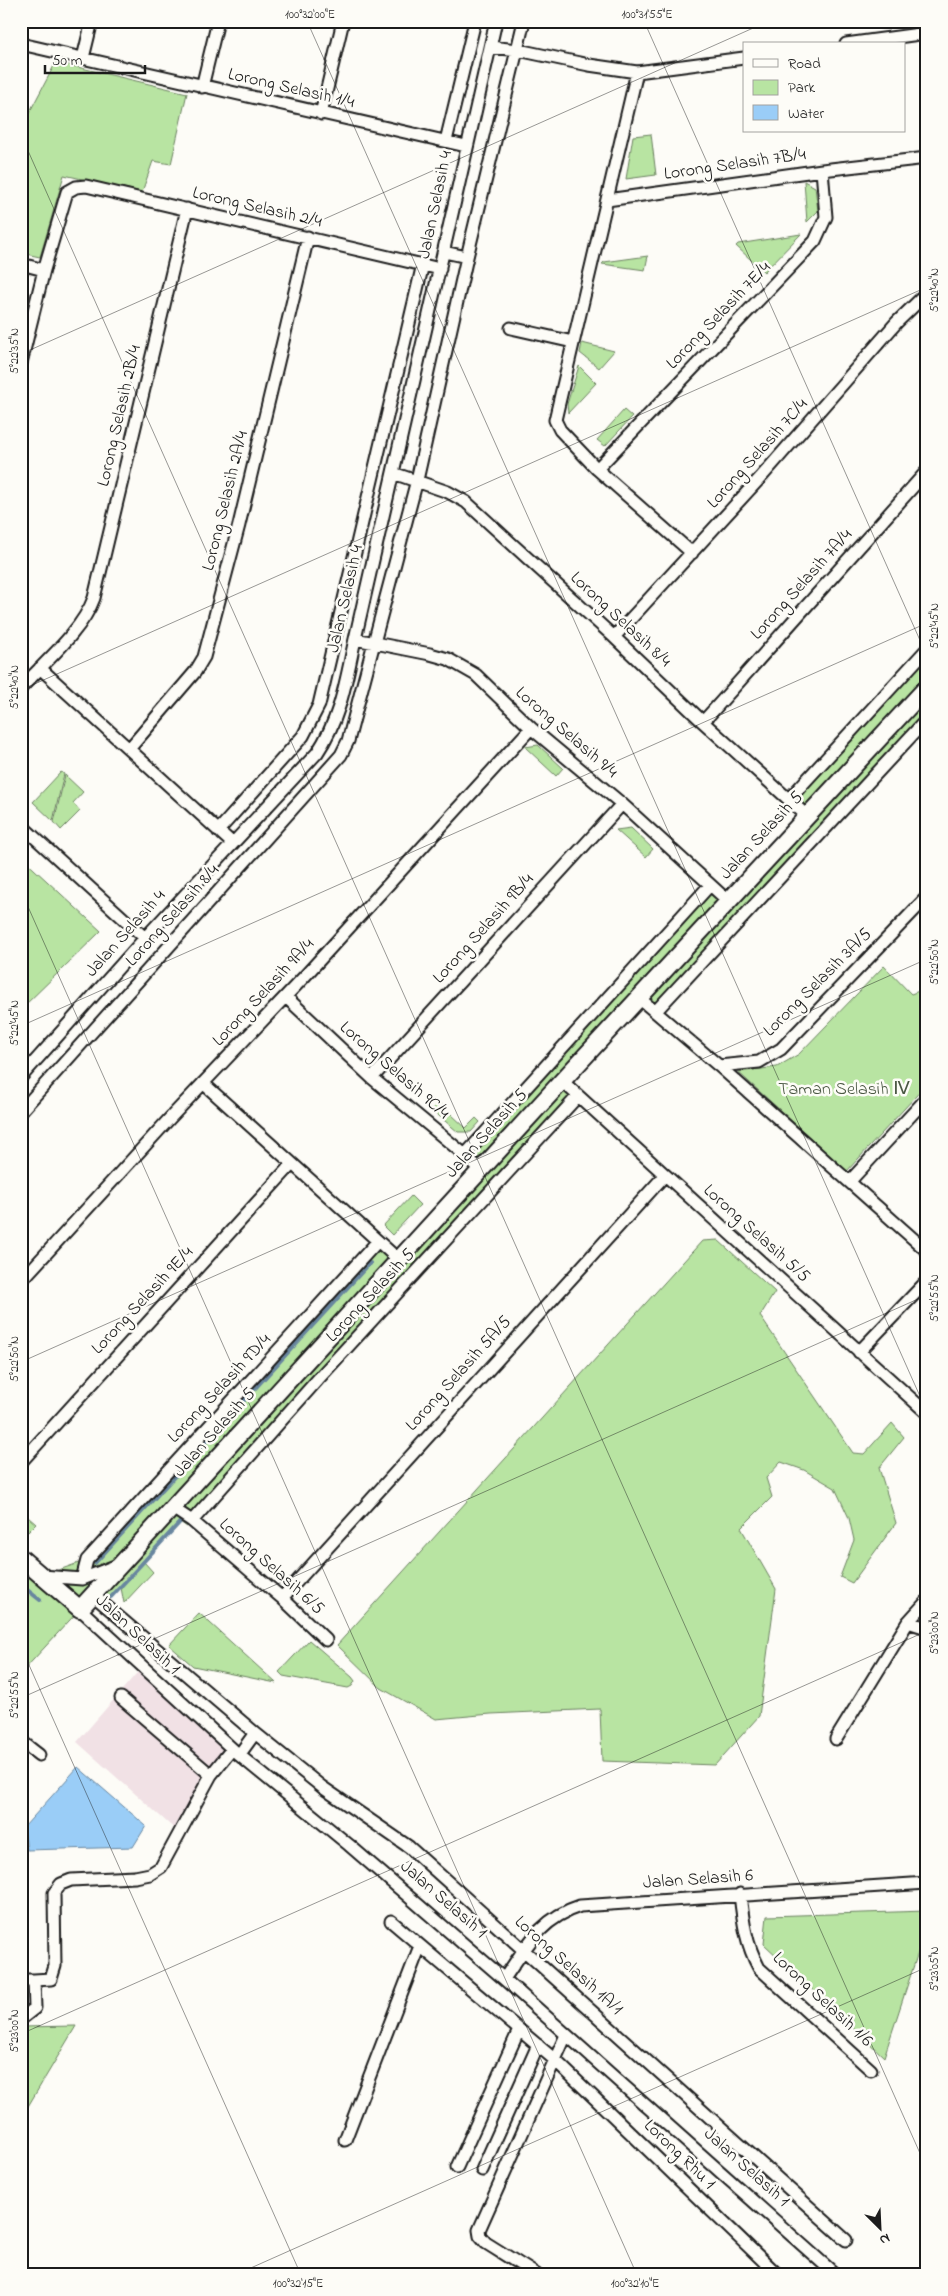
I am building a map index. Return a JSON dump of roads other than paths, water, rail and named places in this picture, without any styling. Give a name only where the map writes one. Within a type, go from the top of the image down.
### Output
[{"type":"street","points":[[82,58],[92,21]]},
{"type":"street","points":[[202,87],[218,21]]},
{"type":"street","points":[[321,114],[343,21]]},
{"type":"street","points":[[446,141],[475,21]]},
{"type":"street","name":"Jalan Selasih 4","points":[[21,1077],[145,938],[317,753],[338,713],[496,21]]},
{"type":"street","name":"Lorong Selasih 8/4","points":[[21,1111],[341,755],[348,741],[376,642],[417,480],[467,258],[524,21]]},
{"type":"street","points":[[861,42],[927,33]]},
{"type":"street","name":"Lorong Selasih 1/4","points":[[21,44],[466,146]]},
{"type":"street","points":[[490,47],[518,50],[589,65],[637,72],[743,58]]},
{"type":"street","points":[[637,72],[555,420],[560,430],[597,469],[692,553]]},
{"type":"street","name":"Lorong Selasih 7B/4","points":[[607,200],[822,170],[927,158]]},
{"type":"street","name":"Lorong Selasih 7E/4","points":[[597,469],[815,241],[826,217],[822,170]]},
{"type":"street","name":"Lorong Selasih 2/4","points":[[44,270],[67,192],[76,187],[86,186],[440,269]]},
{"type":"street","name":"Lorong Selasih 2B/4","points":[[21,688],[78,627],[89,612],[94,598],[187,209]]},
{"type":"street","name":"Lorong Selasih 2A/4","points":[[129,750],[195,672],[204,658],[240,525],[308,238]]},
{"type":"street","points":[[444,252],[467,258]]},
{"type":"street","points":[[21,264],[44,270],[21,363]]},
{"type":"street","points":[[218,831],[303,736],[319,705],[423,264]]},
{"type":"street","name":"Lorong Selasih 7C/4","points":[[614,637],[762,476],[897,322],[927,293]]},
{"type":"street","points":[[511,328],[573,342]]},
{"type":"street","name":"Lorong Selasih 7A/4","points":[[703,722],[927,471]]},
{"type":"street","name":"Lorong Selasih 8/4","points":[[393,473],[448,492],[466,502],[808,817]]},
{"type":"street","name":"Lorong Selasih 9/4","points":[[355,639],[430,654],[460,665],[476,675],[531,728],[622,804],[728,901]]},
{"type":"street","points":[[789,799],[927,649]]},
{"type":"street","points":[[40,668],[232,843]]},
{"type":"street","name":"Jalan Selasih 5","points":[[80,1609],[400,1261],[562,1081],[927,687]]},
{"type":"street","points":[[656,1012],[806,846],[927,719]]},
{"type":"street","name":"Lorong Selasih 9A/4","points":[[21,1282],[203,1083],[286,997],[531,728]]},
{"type":"street","name":"Lorong Selasih 9B/4","points":[[372,1078],[622,804]]},
{"type":"street","points":[[21,825],[145,938]]},
{"type":"street","points":[[792,834],[806,846]]},
{"type":"street","points":[[465,1155],[710,885]]},
{"type":"street","name":"Lorong Selasih 3A/5","points":[[719,1066],[759,1062],[781,1048],[927,897]]},
{"type":"street","name":"Lorong Selasih 9C/4","points":[[286,997],[372,1078],[465,1155],[481,1171]]},
{"type":"street","points":[[639,998],[850,1181],[927,1251]]},
{"type":"street","points":[[68,1026],[84,1041]]},
{"type":"street","name":"Lorong Selasih 5/5","points":[[562,1081],[927,1413]]},
{"type":"street","points":[[203,1083],[400,1261]]},
{"type":"street","name":"Lorong Selasih 5","points":[[192,1521],[320,1377],[578,1096]]},
{"type":"street","points":[[850,1181],[927,1098]]},
{"type":"street","name":"Lorong Selasih 9E/4","points":[[21,1462],[292,1164]]},
{"type":"street","name":"Lorong Selasih 5A/5","points":[[282,1598],[664,1174]]},
{"type":"street","name":"Lorong Selasih 9D/4","points":[[82,1579],[87,1560],[378,1241]]},
{"type":"street","points":[[859,1352],[927,1281]]},
{"type":"street","name":"Lorong Selasih 6/5","points":[[174,1508],[192,1521],[282,1598],[326,1640]]},
{"type":"street","name":"Jalan Selasih 1","points":[[21,1558],[80,1609],[236,1752],[504,1979],[836,2275]]},
{"type":"street","points":[[42,1576],[82,1579],[109,1570],[126,1560]]},
{"type":"street","name":"Lorong Selasih 1A/1","points":[[93,1595],[255,1733],[322,1787],[409,1847],[846,2240]]},
{"type":"street","points":[[836,1738],[908,1622],[927,1601]]},
{"type":"street","points":[[908,1622],[927,1628]]},
{"type":"street","points":[[121,1698],[211,1775]]},
{"type":"street","points":[[21,1980],[51,1979],[55,1966],[54,1893],[61,1884],[71,1880],[135,1877],[150,1874],[156,1870],[211,1775],[255,1733]]},
{"type":"street","points":[[21,1741],[39,1755]]},
{"type":"street","name":"Jalan Selasih 6","points":[[504,1979],[524,1950],[549,1920],[564,1911],[580,1906],[927,1883]]},
{"type":"street","name":"Lorong Selasih 1/6","points":[[740,1894],[744,1933],[750,1952],[760,1968],[871,2070]]},
{"type":"street","name":"Lorong Rhu 1","points":[[391,1921],[555,2060],[778,2275]]},
{"type":"street","points":[[344,2140],[420,1946]]},
{"type":"street","points":[[21,2019],[35,2008],[34,1980]]},
{"type":"street","points":[[457,2167],[519,2030]]},
{"type":"street","points":[[538,2275],[486,2243],[480,2236],[479,2230],[566,2035]]},
{"type":"street","points":[[482,2170],[538,2046]]},
{"type":"water","points":[[78,1767],[146,1826],[133,1847],[27,1850],[24,1827]]},
{"type":"waterway","points":[[95,1563],[370,1263]]},
{"type":"waterway","points":[[111,1597],[181,1521]]},
{"type":"waterway","points":[[21,1585],[40,1600]]},
{"type":"park label","name":"Taman Selasih Ⅳ","points":[[844,1090]]}]
